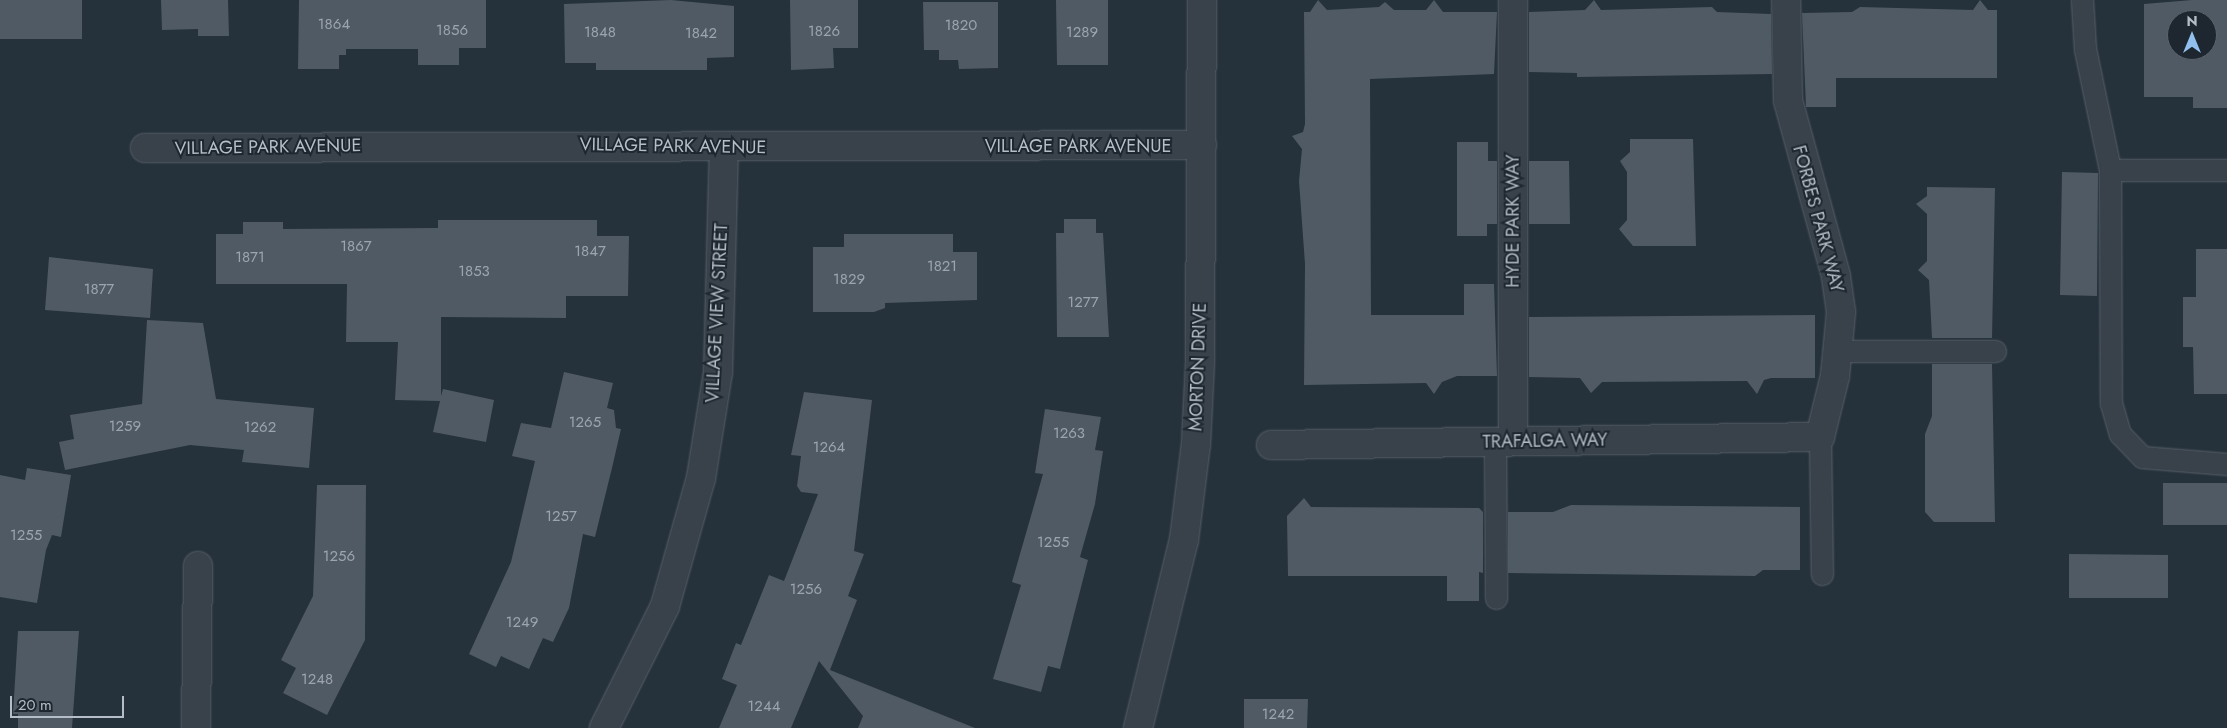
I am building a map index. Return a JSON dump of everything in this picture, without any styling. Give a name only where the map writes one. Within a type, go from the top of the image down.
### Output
[{"type":"street","name":"MORTON DRIVE","points":[[1138,728],[1184,540],[1196,444],[1202,145],[1202,0]]},
{"type":"street","name":"HYDE PARK WAY","points":[[1504,441],[1514,0]]},
{"type":"street","name":"FORBES PARK WAY","points":[[1786,0],[1788,100],[1836,276],[1841,312],[1839,351],[1820,437]]},
{"type":"street","name":"VILLAGE PARK AVENUE","points":[[145,148],[641,144],[724,148],[1202,145]]},
{"type":"street","name":"VILLAGE VIEW STREET","points":[[604,728],[665,606],[701,478],[718,372],[724,148]]},
{"type":"street","name":"TRAFALGA WAY","points":[[1271,445],[1820,437]]},
{"type":"street","points":[[196,728],[198,566]]},
{"type":"lane","points":[[2082,0],[2085,49],[2110,170],[2111,403],[2120,434],[2142,458],[2227,464]]},
{"type":"lane","points":[[2110,170],[2227,170]]},
{"type":"lane","points":[[1839,351],[1995,351]]},
{"type":"lane","points":[[1820,437],[1822,574]]},
{"type":"lane","points":[[1496,598],[1504,441]]},
{"type":"building","points":[[0,0],[82,0],[82,39],[0,39]]},
{"type":"building","points":[[161,0],[228,0],[229,36],[198,36],[198,29],[162,30]]},
{"type":"building","points":[[299,0],[486,0],[486,48],[459,48],[459,65],[418,65],[418,49],[346,49],[346,55],[339,55],[339,69],[298,69]]},
{"type":"building","points":[[671,0],[734,6],[734,57],[707,58],[707,70],[596,70],[596,63],[565,63],[564,4]]},
{"type":"building","points":[[790,0],[858,0],[858,48],[833,48],[834,68],[791,70]]},
{"type":"building","points":[[1056,0],[1108,0],[1108,65],[1057,65]]},
{"type":"building","points":[[1318,0],[1327,10],[1379,7],[1385,2],[1394,10],[1426,10],[1434,0],[1443,12],[1497,12],[1494,74],[1370,79],[1371,315],[1464,315],[1464,284],[1494,284],[1497,376],[1457,376],[1442,382],[1434,394],[1426,383],[1304,385],[1305,264],[1299,181],[1302,149],[1292,136],[1303,132],[1305,124],[1304,12],[1310,12]]},
{"type":"building","points":[[1594,0],[1601,10],[1712,7],[1717,12],[1771,14],[1772,74],[1577,77],[1577,73],[1529,72],[1529,12],[1585,10]]},
{"type":"building","points":[[1980,0],[1988,10],[1997,10],[1997,78],[1836,78],[1836,107],[1806,107],[1802,13],[1852,12],[1860,7],[1973,10]]},
{"type":"building","points":[[2192,0],[2227,0],[2227,108],[2193,108],[2193,97],[2144,97],[2144,4]]},
{"type":"building","points":[[923,2],[998,2],[998,68],[959,69],[958,60],[939,60],[939,50],[924,50]]},
{"type":"building","points":[[1630,139],[1693,139],[1696,246],[1633,246],[1619,229],[1627,220],[1627,172],[1620,161],[1630,152]]},
{"type":"building","points":[[1457,142],[1488,142],[1488,161],[1497,161],[1497,224],[1487,224],[1487,236],[1457,236]]},
{"type":"building","points":[[1529,161],[1569,161],[1570,224],[1529,224]]},
{"type":"building","points":[[2062,172],[2098,173],[2097,296],[2060,295]]},
{"type":"building","points":[[1927,187],[1995,188],[1992,338],[1932,338],[1929,280],[1918,270],[1927,261],[1927,214],[1916,204],[1927,196]]},
{"type":"building","points":[[1064,219],[1096,219],[1096,233],[1103,233],[1109,337],[1057,337],[1056,233],[1064,233]]},
{"type":"building","points":[[438,220],[597,220],[597,236],[629,236],[628,296],[566,296],[566,318],[441,317],[441,396],[443,389],[494,400],[486,442],[433,432],[440,401],[395,400],[398,342],[346,342],[347,284],[216,284],[216,234],[243,234],[243,222],[283,222],[283,229],[438,228]]},
{"type":"building","points":[[844,234],[953,234],[953,252],[977,252],[977,300],[885,303],[885,308],[874,312],[813,312],[813,247],[844,247]]},
{"type":"building","points":[[2196,249],[2227,249],[2227,394],[2194,394],[2193,347],[2183,347],[2183,297],[2196,297]]},
{"type":"building","points":[[49,257],[153,269],[150,318],[45,310]]},
{"type":"building","points":[[1815,315],[1815,378],[1771,378],[1764,380],[1757,394],[1747,381],[1602,382],[1591,393],[1580,378],[1529,377],[1529,317]]},
{"type":"building","points":[[147,320],[203,323],[216,399],[314,408],[309,468],[242,462],[244,450],[190,445],[65,470],[59,442],[74,439],[70,415],[142,404]]},
{"type":"building","points":[[1932,364],[1992,364],[1995,522],[1934,522],[1925,512],[1925,434],[1932,416]]},
{"type":"building","points":[[564,372],[613,383],[607,408],[614,410],[616,428],[621,429],[595,537],[583,534],[569,608],[553,642],[543,638],[529,669],[501,656],[496,667],[469,654],[511,562],[535,461],[512,456],[521,423],[551,428]]},
{"type":"building","points":[[804,392],[872,400],[854,551],[864,554],[848,596],[857,600],[830,670],[975,728],[858,728],[863,716],[819,661],[791,728],[719,728],[737,685],[722,679],[736,643],[741,645],[769,575],[784,581],[818,494],[801,492],[797,486],[801,456],[791,455]]},
{"type":"building","points":[[1045,409],[1101,417],[1095,450],[1103,451],[1095,504],[1080,557],[1088,560],[1060,669],[1048,666],[1041,692],[993,679],[1021,585],[1012,582],[1043,474],[1035,473]]},
{"type":"building","points":[[27,468],[71,475],[61,537],[52,535],[46,550],[37,603],[0,597],[0,475],[25,480]]},
{"type":"building","points":[[2163,483],[2227,483],[2227,525],[2163,525]]},
{"type":"building","points":[[317,485],[366,485],[365,640],[327,715],[283,693],[296,668],[281,660],[313,596]]},
{"type":"building","points":[[1304,498],[1311,507],[1479,508],[1483,512],[1483,573],[1479,572],[1479,601],[1447,601],[1447,576],[1288,576],[1287,516]]},
{"type":"building","points":[[1571,505],[1800,507],[1800,570],[1763,570],[1755,576],[1508,573],[1508,512],[1553,512]]},
{"type":"building","points":[[2069,554],[2168,555],[2168,598],[2069,598]]},
{"type":"building","points":[[18,631],[79,631],[72,728],[18,728],[18,714],[13,714]]},
{"type":"building","points":[[1244,699],[1308,699],[1307,728],[1244,728]]}]
